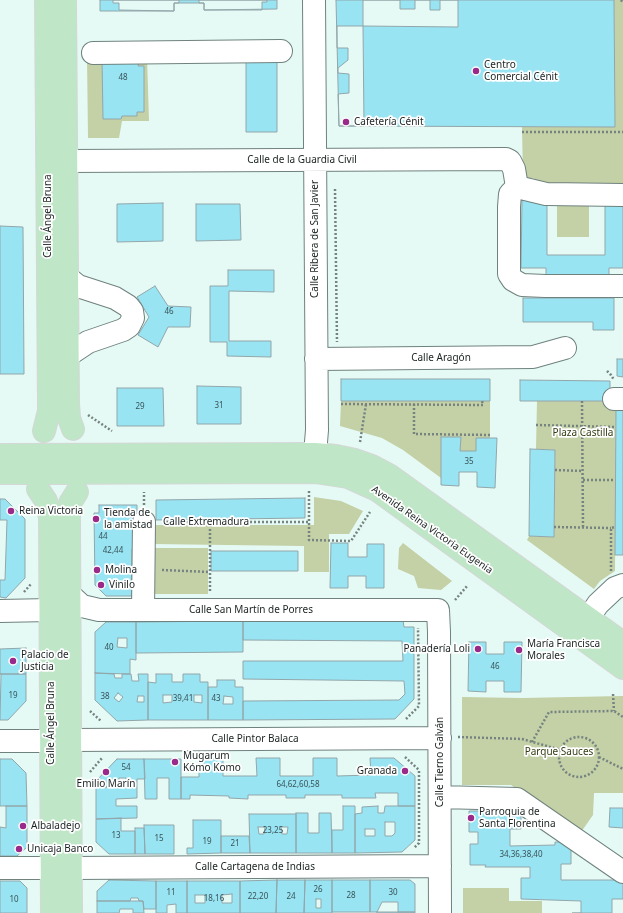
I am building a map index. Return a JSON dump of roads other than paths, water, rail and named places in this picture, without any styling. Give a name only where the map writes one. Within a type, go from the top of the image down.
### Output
[{"type":"main road","name":"Calle Ángel Bruna","points":[[44,431],[49,411],[46,0]]},
{"type":"main road","name":"Calle Ángel Bruna","points":[[65,0],[67,356],[69,418],[72,430]]},
{"type":"main road","points":[[30,472],[30,443],[44,431],[58,427],[72,430],[87,440],[93,464],[87,484],[77,492]]},
{"type":"main road","name":"Avenida Reina Victoria Eugenia","points":[[0,474],[30,472],[93,464],[315,454],[355,460],[372,466],[389,475],[589,617],[623,643]]},
{"type":"main road","name":"Avenida Reina Victoria Eugenia","points":[[0,455],[30,472],[47,494],[67,496],[77,492]]},
{"type":"main road","name":"Avenida Reina Victoria Eugenia","points":[[93,464],[332,473],[363,482],[384,494],[623,668]]},
{"type":"main road","name":"Calle Ángel Bruna","points":[[30,472],[46,501],[50,517],[50,610],[60,740],[61,868],[52,913]]},
{"type":"main road","name":"Calle Ángel Bruna","points":[[60,740],[69,594],[70,503],[77,492]]},
{"type":"main road","name":"Calle Ángel Bruna","points":[[61,868],[71,913]]},
{"type":"street","name":"Calle Ribera de San Javier","points":[[314,0],[317,430],[315,454]]},
{"type":"street","points":[[93,53],[281,51]]},
{"type":"street","name":"Calle de la Guardia Civil","points":[[66,161],[506,159],[510,161],[514,169],[517,187]]},
{"type":"street","points":[[623,194],[546,194],[517,187],[510,194],[508,207],[509,274],[513,280],[522,285],[623,286]]},
{"type":"street","points":[[67,277],[78,286],[115,298],[128,306],[132,311],[132,318],[129,326],[123,330],[88,342],[67,356]]},
{"type":"street","name":"Calle Aragón","points":[[316,359],[533,357],[565,348]]},
{"type":"street","points":[[143,610],[144,522]]},
{"type":"street","points":[[589,617],[598,604],[619,587]]},
{"type":"street","name":"Calle San Martín de Porres","points":[[69,594],[82,606],[90,609],[143,610],[446,605]]},
{"type":"street","name":"Calle Tierno Galván","points":[[440,913],[440,797],[449,737],[446,605]]},
{"type":"street","points":[[0,610],[50,610]]},
{"type":"street","name":"Calle Pintor Balaca","points":[[0,741],[449,737]]},
{"type":"street","points":[[440,797],[517,799],[623,872]]},
{"type":"street","name":"Calle Cartagena de Indias","points":[[0,868],[440,866]]},
{"type":"place","name":"Centro Comercial Cénit","points":[[476,71]]},
{"type":"place","name":"Cafetería Cénit","points":[[346,122]]},
{"type":"place","name":"Reina Victoria","points":[[11,511]]},
{"type":"place","name":"Tienda de la amistad","points":[[96,519]]},
{"type":"place","name":"Molina","points":[[97,570]]},
{"type":"place","name":"Vinilo","points":[[101,585]]},
{"type":"place","name":"Panadería Loli","points":[[478,649]]},
{"type":"place","name":"María Francisca Morales","points":[[519,650]]},
{"type":"place","name":"Palacio de Justicia","points":[[13,661]]},
{"type":"place","name":"Mugarum Kómo Komo","points":[[175,762]]},
{"type":"place","name":"Granada","points":[[405,771]]},
{"type":"place","name":"Emilio Marín","points":[[106,772]]},
{"type":"place","name":"Parroquia de Santa Florentina","points":[[471,818]]},
{"type":"place","name":"Albaladejo","points":[[23,826]]},
{"type":"place","name":"Unicaja Banco","points":[[19,849]]},
{"type":"park label","name":"Plaza Castilla","points":[[583,433]]},
{"type":"park label","name":"Parque Sauces","points":[[559,752]]}]
